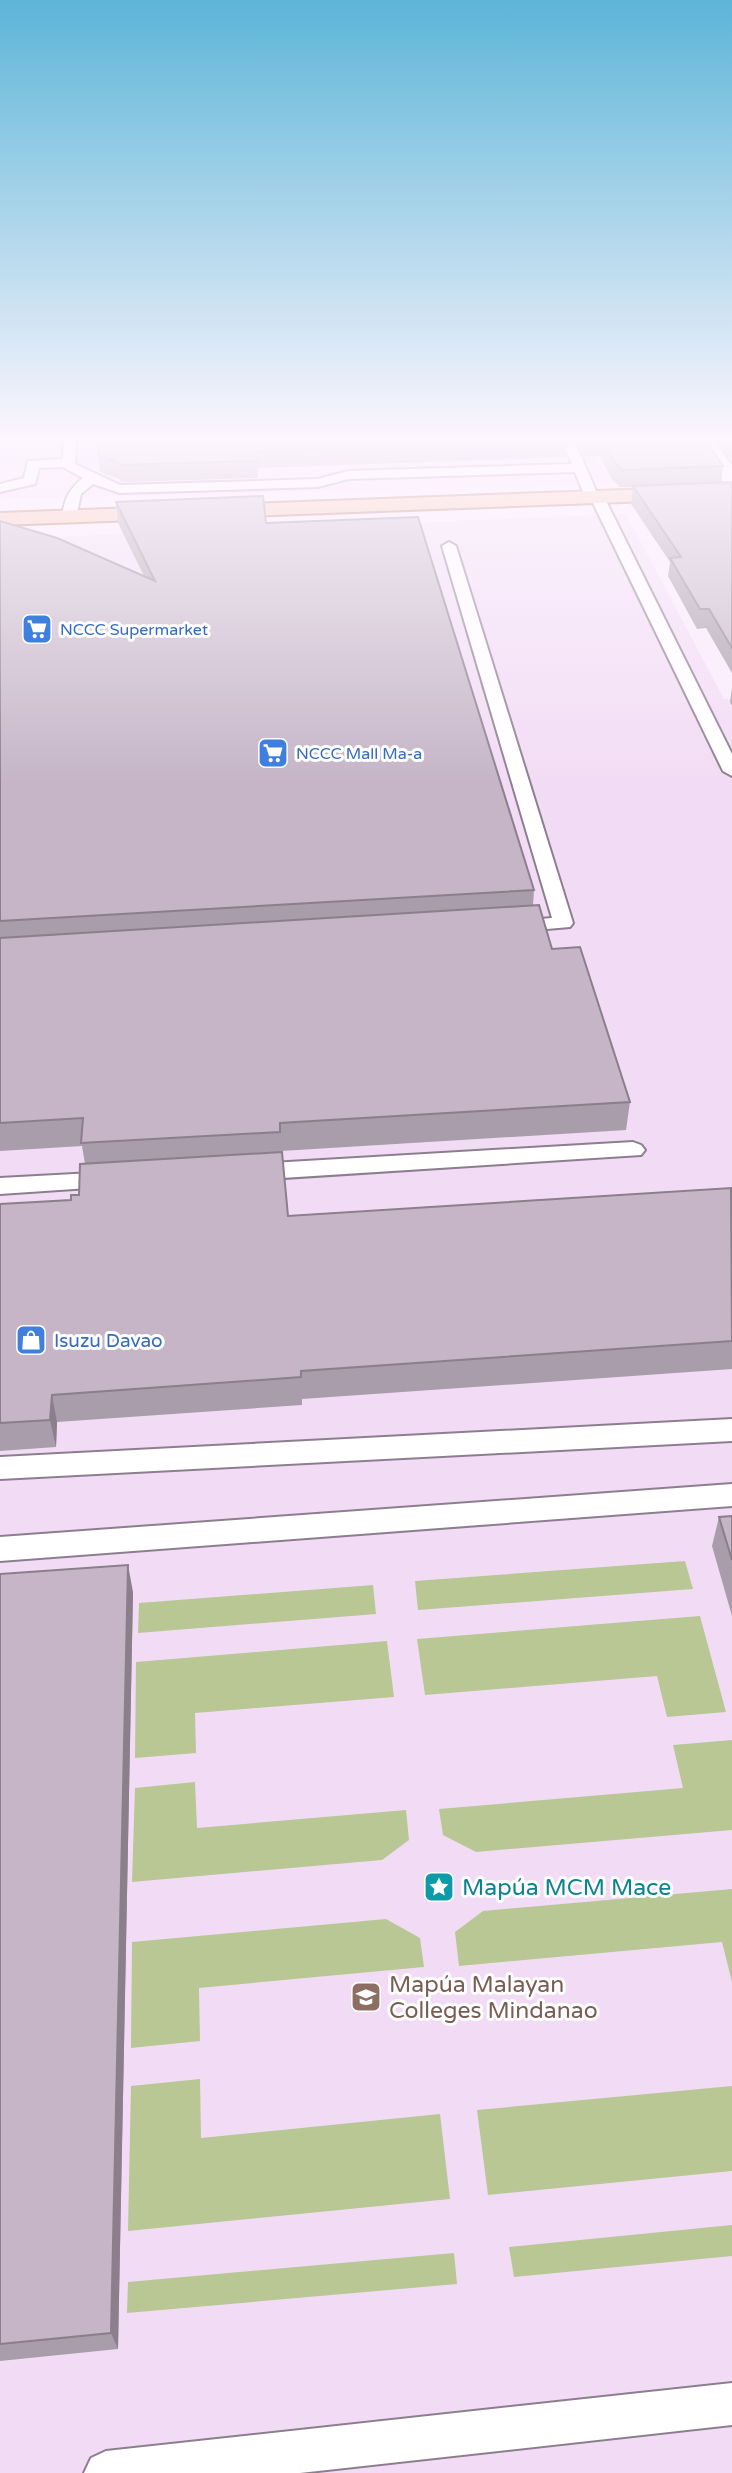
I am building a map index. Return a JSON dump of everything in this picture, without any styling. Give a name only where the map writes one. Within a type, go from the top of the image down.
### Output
[{"type":"lane","points":[[451,553],[563,923],[494,927]]},
{"type":"lane","points":[[622,553],[732,771]]},
{"type":"lane","points":[[234,1173],[633,1150]]},
{"type":"lane","points":[[0,1186],[138,1178]]},
{"type":"lane","points":[[0,1468],[732,1430]]},
{"type":"lane","points":[[0,1549],[732,1495]]},
{"type":"lane","points":[[106,2473],[732,2404]]},
{"type":"shaded area","points":[[0,553],[647,553],[724,699],[732,699],[732,2473],[0,2473]]},
{"type":"green space","points":[[685,1561],[693,1589],[418,1610],[415,1581]]},
{"type":"green space","points":[[373,1585],[376,1614],[138,1633],[139,1603]]},
{"type":"green space","points":[[700,1616],[726,1712],[667,1717],[657,1676],[425,1695],[417,1639]]},
{"type":"green space","points":[[387,1641],[394,1697],[195,1713],[196,1753],[135,1758],[136,1662]]},
{"type":"green space","points":[[732,1740],[732,1830],[476,1852],[443,1835],[439,1809],[683,1788],[673,1745]]},
{"type":"green space","points":[[195,1782],[197,1828],[406,1810],[409,1840],[382,1860],[132,1882],[135,1788]]},
{"type":"green space","points":[[732,1889],[732,1982],[722,1942],[459,1966],[455,1932],[483,1911]]},
{"type":"green space","points":[[386,1919],[420,1938],[424,1967],[199,1988],[200,2041],[131,2048],[132,1942]]},
{"type":"green space","points":[[200,2079],[201,2138],[440,2114],[450,2199],[128,2231],[131,2086]]},
{"type":"green space","points":[[732,2086],[732,2171],[488,2195],[477,2110]]},
{"type":"green space","points":[[732,2225],[732,2256],[514,2277],[509,2247]]},
{"type":"green space","points":[[454,2253],[457,2284],[127,2313],[128,2282]]},
{"type":"building","name":"NCCC Mall Ma-a","points":[[0,553],[92,553],[155,581],[141,553],[429,553],[534,890],[0,921]]},
{"type":"building","points":[[679,553],[732,553],[732,648],[709,609],[700,609],[670,558],[681,557]]},
{"type":"building","points":[[539,905],[552,949],[580,947],[630,1102],[280,1123],[280,1132],[81,1143],[83,1118],[0,1123],[0,938]]},
{"type":"building","points":[[282,1152],[288,1216],[731,1188],[732,1341],[301,1371],[301,1377],[52,1395],[50,1420],[0,1423],[0,1204],[71,1200],[71,1195],[79,1195],[80,1164]]},
{"type":"building","points":[[732,1516],[732,1560],[719,1517]]},
{"type":"building","points":[[128,1565],[111,2333],[0,2344],[0,1574]]},
{"type":"place","name":"NCCC Supermarket","points":[[37,629]]},
{"type":"place","name":"NCCC Mall Ma-a","points":[[273,753]]},
{"type":"place","name":"Isuzu Davao","points":[[31,1340]]},
{"type":"place","name":"Mapúa MCM Mace","points":[[439,1887]]},
{"type":"place","name":"Mapúa Malayan Colleges Mindanao","points":[[366,1997]]}]
